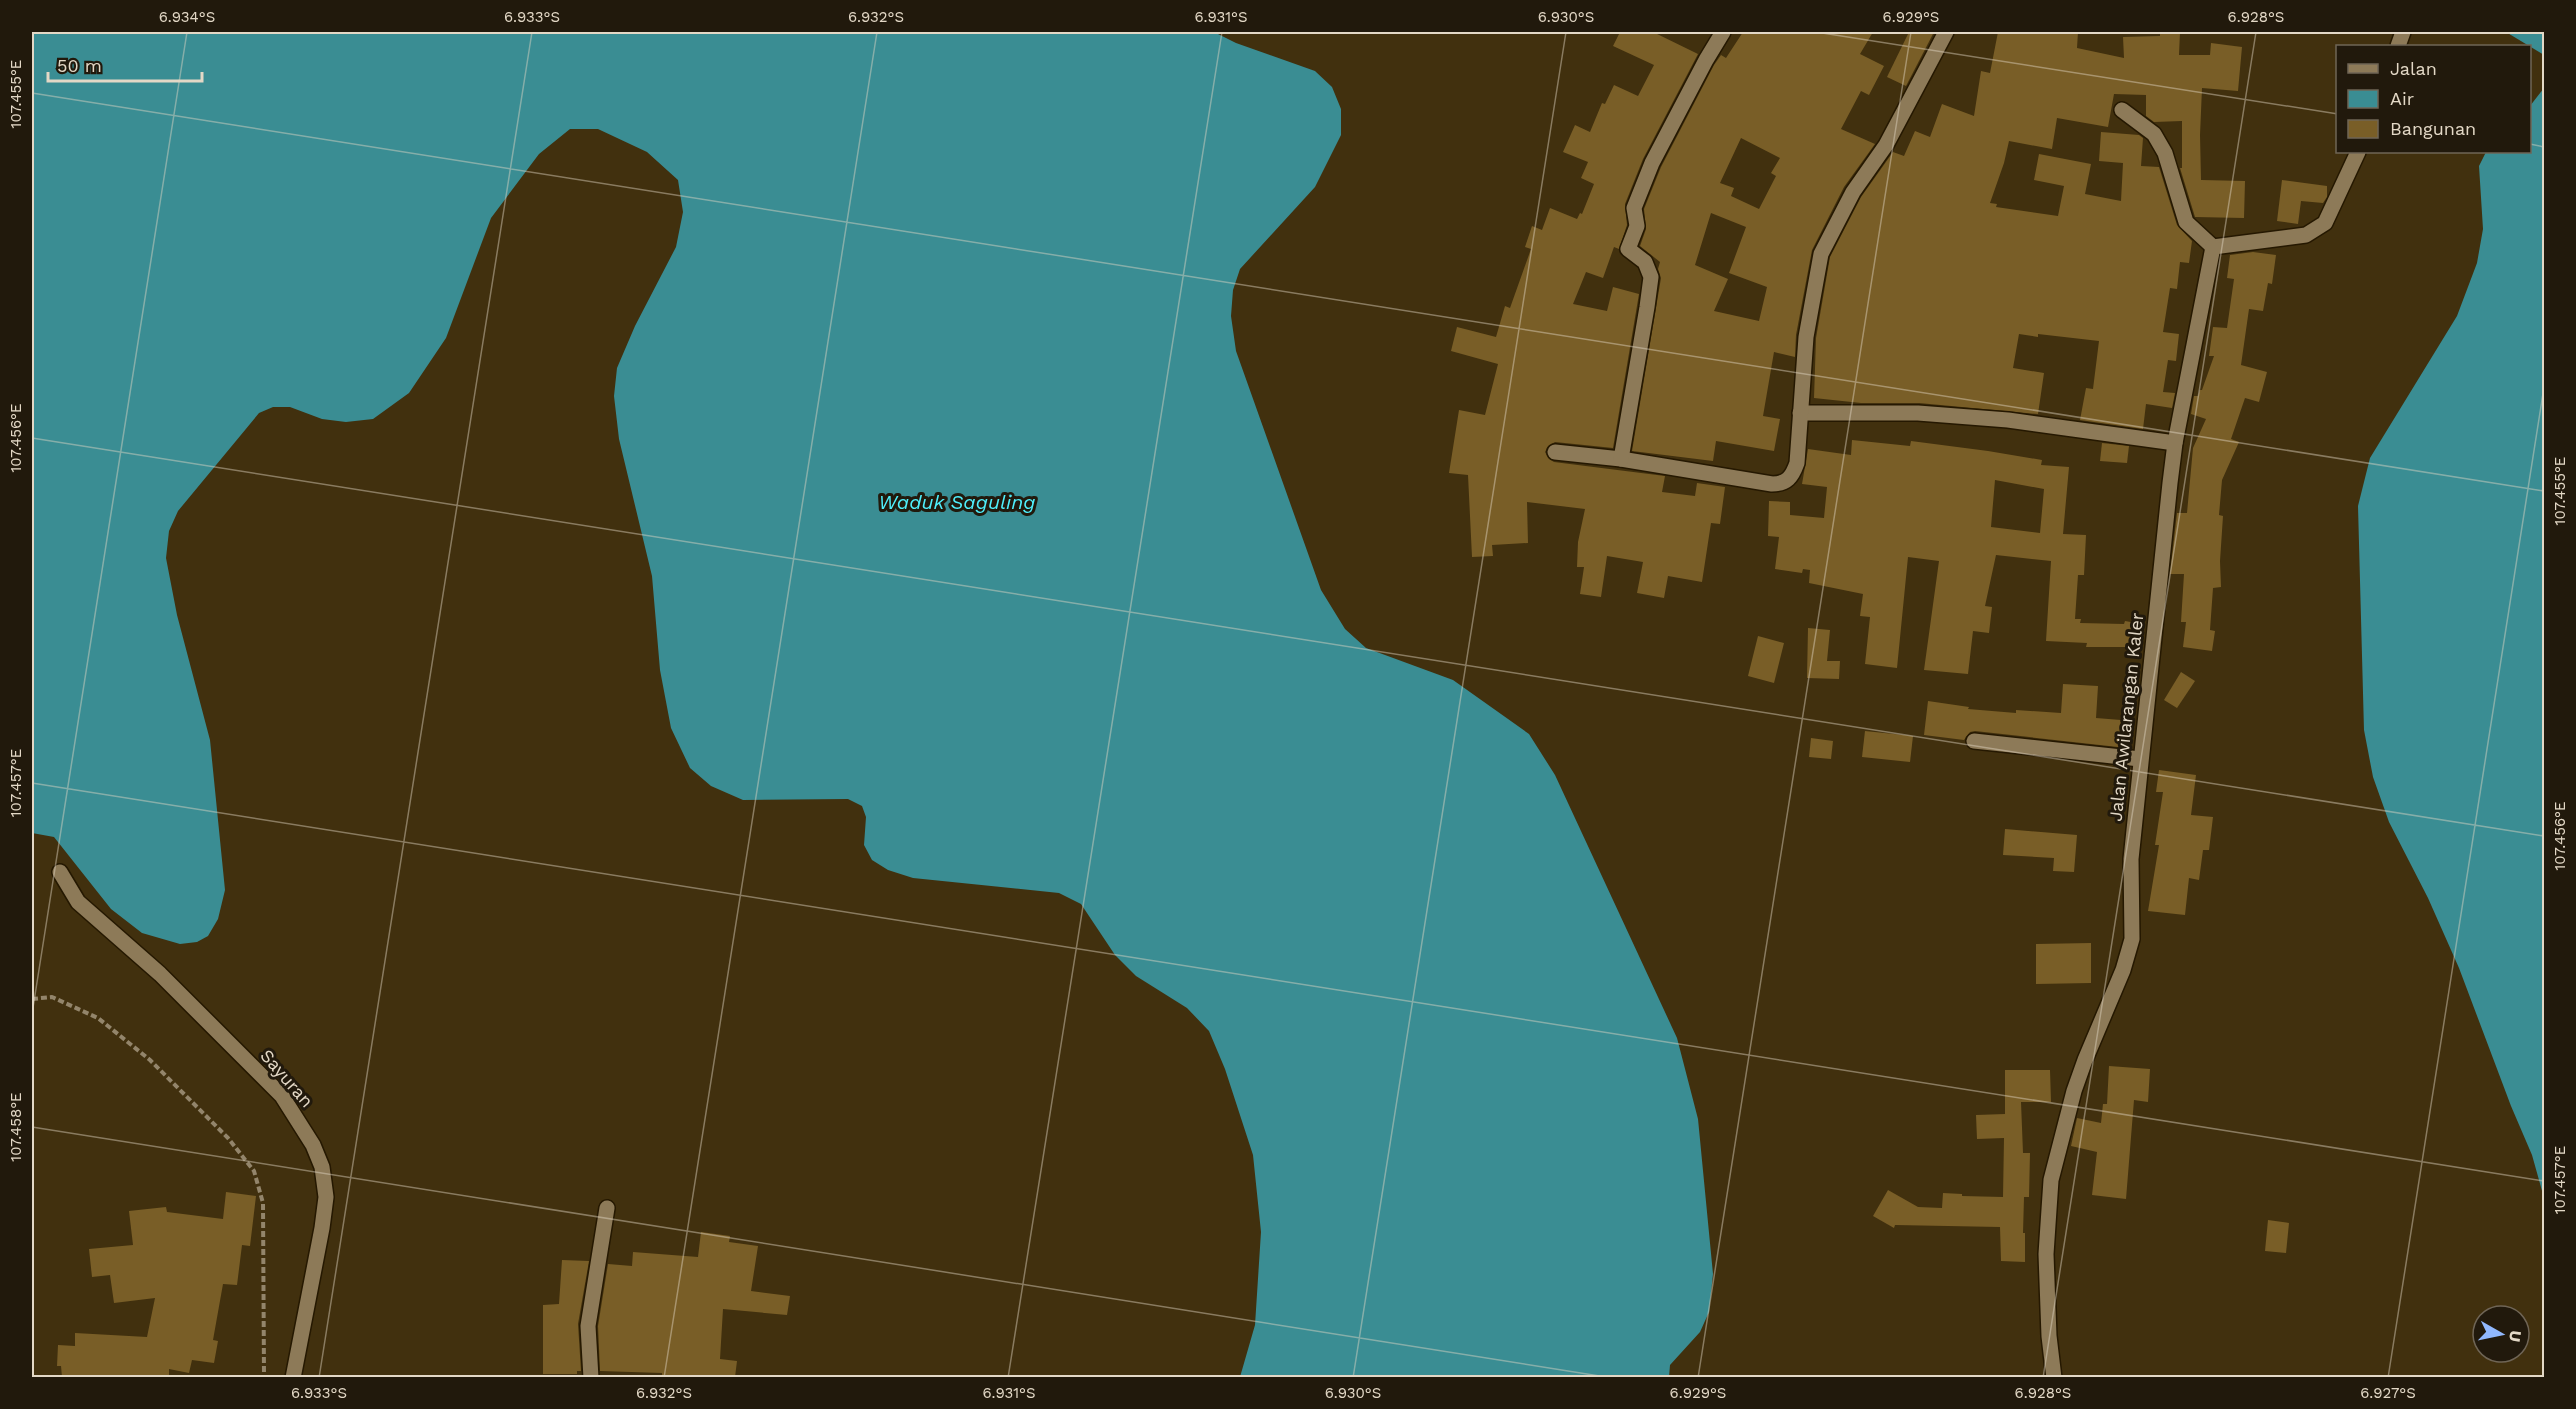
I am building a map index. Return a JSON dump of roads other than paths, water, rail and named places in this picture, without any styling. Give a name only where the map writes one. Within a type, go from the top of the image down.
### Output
[{"type":"street","points":[[1621,459],[1651,277],[1645,262],[1629,249],[1637,226],[1634,208],[1652,163],[1723,32]]},
{"type":"street","points":[[1555,452],[1621,459],[1782,484],[1792,476],[1797,463],[1806,337],[1821,254],[1853,192],[1886,145],[1946,32]]},
{"type":"street","points":[[2122,110],[2154,134],[2165,153],[2186,222],[2212,247],[2306,235],[2325,223],[2358,153]]},
{"type":"street","name":"Jalan Awilarangan Kaler","points":[[2054,1377],[2049,1336],[2046,1254],[2051,1180],[2078,1080],[2123,970],[2132,939],[2131,859],[2175,442],[2212,247]]},
{"type":"street","points":[[1800,413],[1941,415],[2008,420],[2175,442]]},
{"type":"street","points":[[1974,741],[2140,759]]},
{"type":"street","name":"Sayuran","points":[[60,872],[78,902],[160,974],[282,1096],[314,1145],[322,1167],[326,1197],[293,1377]]},
{"type":"street","points":[[591,1377],[588,1326],[607,1208]]},
{"type":"water","name":"Waduk Saguling","points":[[32,32],[1214,32],[1236,43],[1315,71],[1332,87],[1341,109],[1341,135],[1315,187],[1240,269],[1233,290],[1231,316],[1236,351],[1321,590],[1345,629],[1366,648],[1453,680],[1529,734],[1555,775],[1677,1038],[1698,1119],[1713,1274],[1709,1312],[1700,1332],[1670,1365],[1669,1377],[1240,1377],[1255,1325],[1261,1232],[1253,1155],[1225,1069],[1209,1031],[1187,1008],[1136,976],[1115,955],[1081,904],[1059,893],[913,878],[888,870],[872,860],[864,845],[866,817],[862,806],[848,799],[743,800],[711,786],[690,768],[671,728],[660,670],[652,576],[619,439],[614,396],[617,368],[635,326],[676,247],[683,212],[678,180],[647,152],[598,129],[570,129],[539,154],[491,218],[446,338],[409,393],[373,419],[346,422],[322,419],[290,407],[273,407],[259,413],[178,511],[169,531],[166,558],[177,615],[210,740],[225,890],[218,919],[208,936],[197,942],[180,944],[142,933],[111,909],[54,837],[32,833]]},
{"type":"water","points":[[2506,32],[2544,32],[2544,55],[2531,45]]},
{"type":"water","points":[[2544,88],[2544,1198],[2532,1155],[2459,968],[2428,898],[2389,822],[2373,777],[2364,730],[2358,506],[2370,458],[2457,316],[2477,263],[2483,229],[2479,166],[2486,153],[2531,153],[2531,105]]}]
